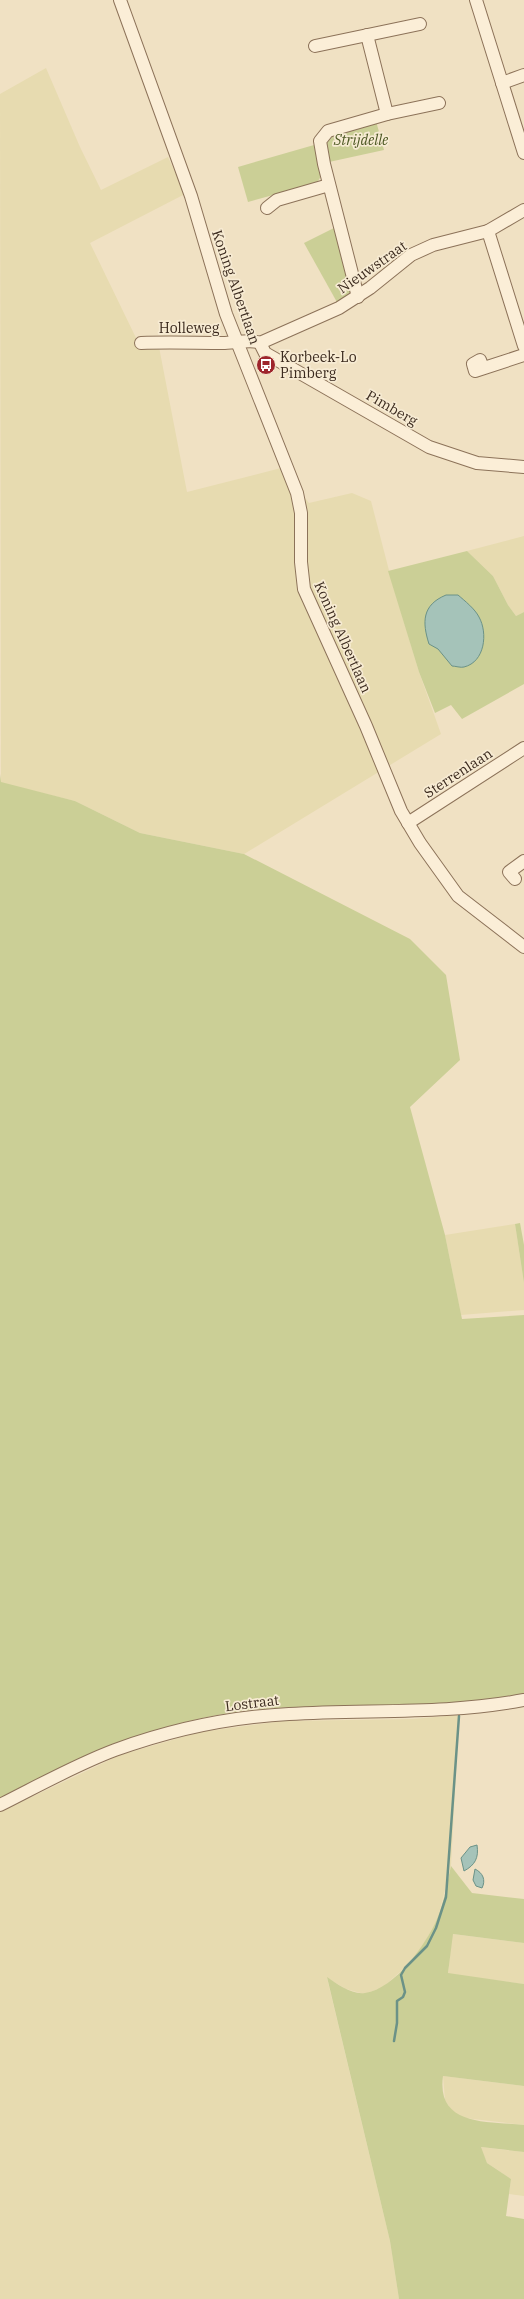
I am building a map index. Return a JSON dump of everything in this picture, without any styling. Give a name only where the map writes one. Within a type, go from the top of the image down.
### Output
[{"type":"street","name":"Koning Albertlaan","points":[[120,0],[185,181],[226,314],[300,505],[301,562],[304,589],[366,726],[401,811],[408,823],[458,896],[524,947]]},
{"type":"street","points":[[476,0],[524,153]]},
{"type":"street","points":[[315,46],[420,24]]},
{"type":"street","points":[[367,36],[387,114]]},
{"type":"street","points":[[502,83],[524,75]]},
{"type":"street","points":[[358,297],[329,185],[320,140],[328,131],[387,114],[439,103]]},
{"type":"street","points":[[267,208],[277,200],[329,185]]},
{"type":"street","name":"Nieuwstraat","points":[[237,342],[254,341],[260,343],[339,308],[358,297],[411,255],[433,245],[488,230],[524,210]]},
{"type":"street","points":[[488,230],[524,346]]},
{"type":"street","name":"Holleweg","points":[[141,344],[237,342]]},
{"type":"street","name":"Pimberg","points":[[260,343],[265,353],[429,447],[477,463],[524,467]]},
{"type":"street","points":[[483,368],[480,360],[473,364],[475,371],[524,354]]},
{"type":"street","name":"Sterrenlaan","points":[[408,823],[524,748]]},
{"type":"street","points":[[515,879],[510,872],[524,861]]},
{"type":"street","name":"Lostraat","points":[[0,1805],[114,1751],[185,1729],[221,1721],[289,1714],[433,1711],[492,1706],[524,1700]]},
{"type":"shaded area","points":[[46,68],[80,147],[101,190],[168,157],[185,194],[90,243],[138,342],[159,347],[187,492],[281,468],[309,503],[352,493],[371,501],[392,582],[419,672],[441,734],[244,854],[140,833],[75,801],[1,783],[0,94]]},
{"type":"shaded area","points":[[524,536],[524,612],[516,616],[508,605],[493,576],[467,551]]},
{"type":"shaded area","points":[[515,1224],[524,1283],[524,1310],[461,1315],[445,1235]]},
{"type":"shaded area","points":[[459,1715],[451,1866],[438,1918],[421,1949],[401,1971],[382,1988],[364,1994],[346,1989],[327,1978],[390,2241],[399,2299],[0,2299],[0,1812],[120,1755],[200,1732],[283,1721],[412,1719]]},
{"type":"shaded area","points":[[452,1934],[524,1943],[524,1984],[448,1974]]},
{"type":"shaded area","points":[[443,2076],[524,2086],[524,2125],[464,2118],[453,2113],[445,2100]]},
{"type":"shaded area","points":[[480,2147],[524,2152],[524,2196],[509,2194],[511,2179],[487,2163]]},
{"type":"green space","name":"Strijdelle","points":[[376,121],[384,150],[329,162],[324,144],[331,134]]},
{"type":"green space","points":[[314,145],[321,176],[317,183],[248,202],[238,167]]},
{"type":"green space","points":[[336,227],[352,293],[338,304],[304,243]]},
{"type":"green space","points":[[467,551],[493,576],[508,605],[516,616],[524,612],[524,684],[462,719],[451,705],[435,713],[419,672],[388,571]]},
{"type":"green space","points":[[0,774],[1,782],[75,801],[140,833],[244,854],[410,939],[446,975],[460,1060],[410,1107],[445,1235],[462,1319],[524,1315],[524,1694],[474,1701],[437,1704],[277,1708],[229,1713],[169,1727],[111,1746],[0,1798]]},
{"type":"green space","points":[[520,1223],[524,1245],[524,1283],[515,1224]]},
{"type":"green space","points":[[451,1866],[472,1893],[524,1899],[524,1943],[453,1934],[448,1973],[524,1984],[524,2086],[443,2076],[443,2093],[448,2105],[456,2113],[468,2118],[496,2123],[524,2125],[524,2152],[481,2147],[487,2163],[511,2179],[506,2216],[524,2219],[524,2299],[399,2299],[390,2241],[327,1977],[350,1991],[365,1993],[376,1990],[398,1974],[408,1964],[425,1941],[437,1919]]},
{"type":"water","points":[[446,595],[458,595],[475,611],[482,624],[484,639],[483,646],[476,659],[471,664],[464,667],[452,666],[438,649],[429,644],[425,628],[428,609],[438,599]]},
{"type":"water","points":[[477,1845],[477,1857],[475,1861],[464,1871],[461,1858],[470,1847]]},
{"type":"water","points":[[475,1869],[483,1877],[484,1882],[482,1888],[476,1886],[473,1880]]},
{"type":"waterway","points":[[394,2041],[397,2023],[397,2001],[403,1997],[405,1992],[401,1975],[405,1968],[427,1946],[436,1928],[446,1897],[459,1716]]},
{"type":"place","name":"Korbeek-Lo Pimberg","points":[[266,365]]}]
